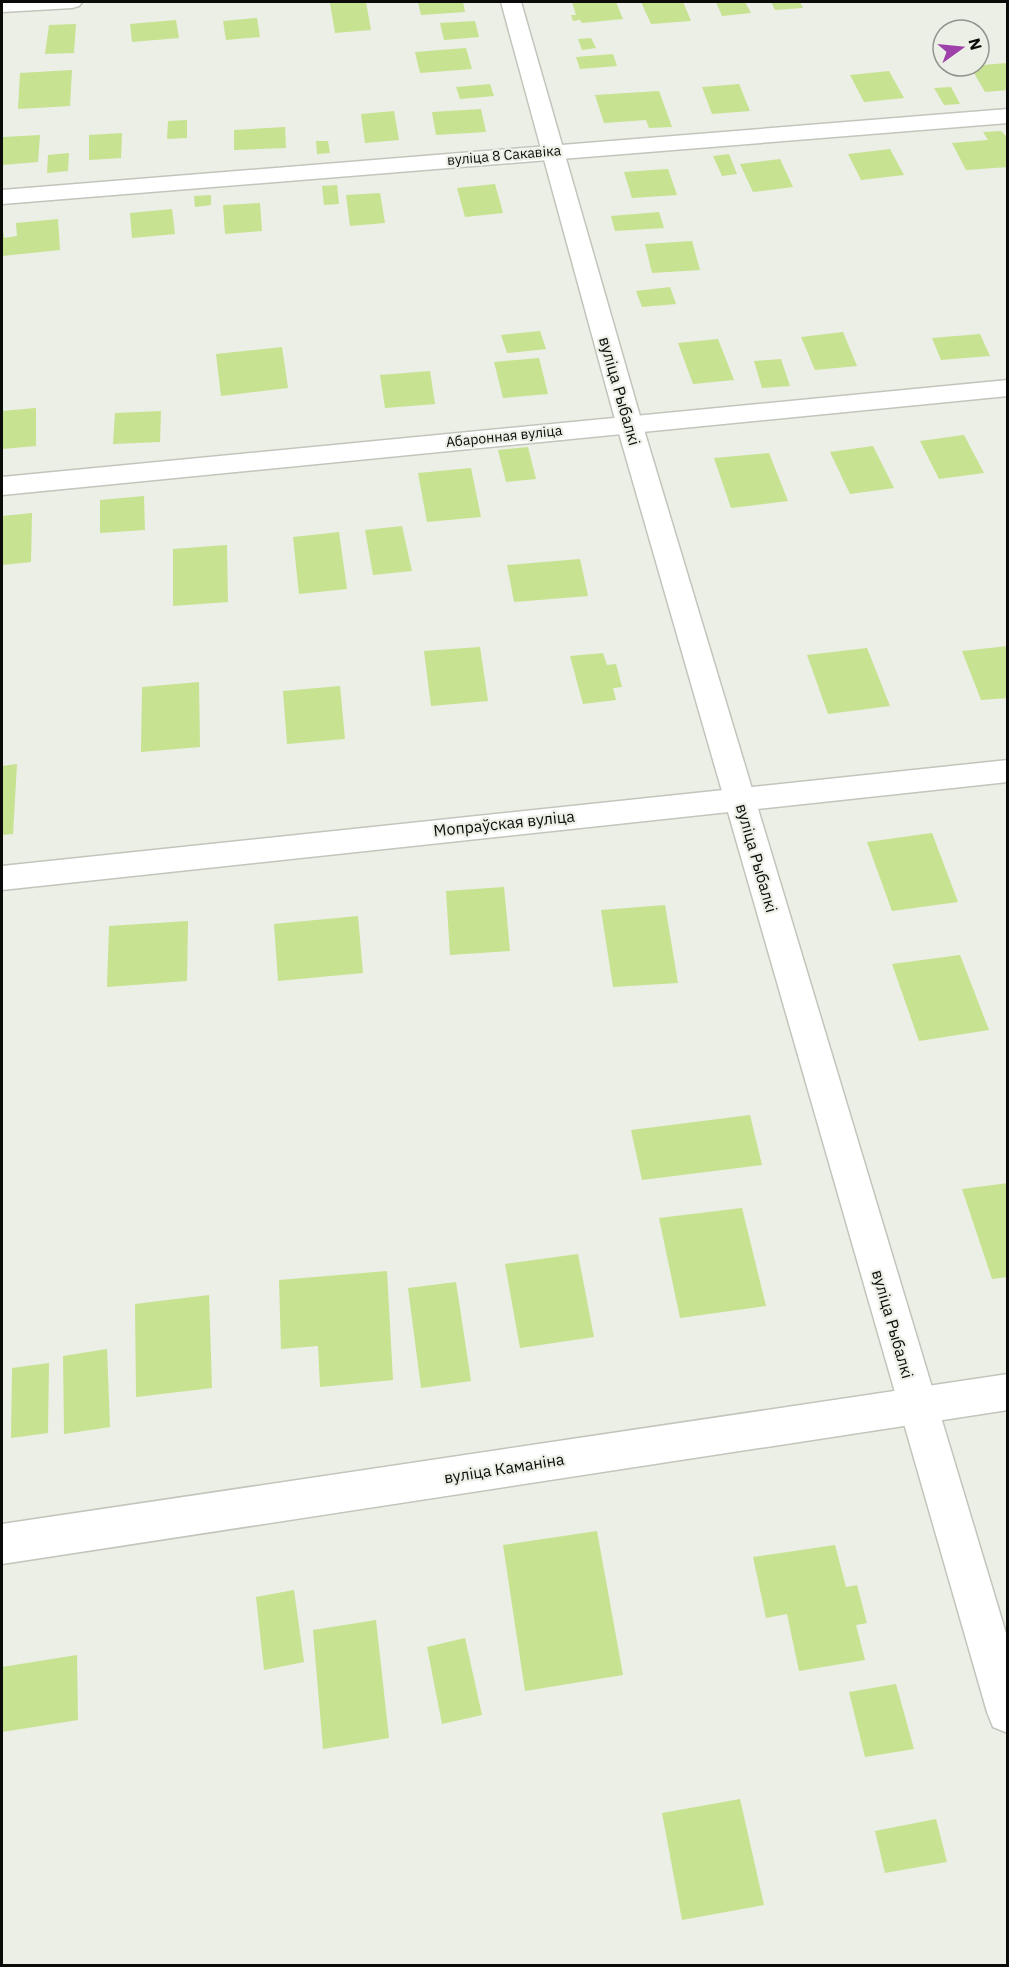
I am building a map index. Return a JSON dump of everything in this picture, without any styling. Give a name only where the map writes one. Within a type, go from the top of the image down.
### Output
[{"type":"street","points":[[2,6],[72,2]]},
{"type":"street","name":"вуліца Рыбалкі","points":[[511,2],[629,423],[1008,1712]]},
{"type":"street","name":"вуліца 8 Сакавіка","points":[[2,197],[1008,116]]},
{"type":"street","name":"Абаронная вуліца","points":[[2,486],[629,423],[1008,388]]},
{"type":"street","name":"Мопраўская вуліца","points":[[2,878],[1008,771]]},
{"type":"street","name":"вуліца Каманіна","points":[[2,1544],[1008,1392]]},
{"type":"building","points":[[366,2],[371,30],[335,33],[330,3]]},
{"type":"building","points":[[418,2],[463,2],[465,12],[421,15]]},
{"type":"building","points":[[572,2],[616,2],[623,19],[582,23],[580,20],[573,21],[571,15],[576,15]]},
{"type":"building","points":[[641,2],[683,2],[691,21],[651,24]]},
{"type":"building","points":[[716,2],[745,2],[751,13],[722,16]]},
{"type":"building","points":[[771,2],[800,2],[803,8],[775,10]]},
{"type":"building","points":[[257,18],[260,37],[226,40],[223,21]]},
{"type":"building","points":[[176,20],[179,38],[132,42],[130,24]]},
{"type":"building","points":[[475,21],[479,37],[444,40],[440,23]]},
{"type":"building","points":[[76,24],[74,53],[45,54],[49,25]]},
{"type":"building","points":[[591,38],[596,48],[582,50],[578,39]]},
{"type":"building","points":[[466,48],[472,69],[420,73],[415,52]]},
{"type":"building","points":[[613,54],[617,66],[580,69],[576,57]]},
{"type":"building","points":[[1007,63],[1008,90],[985,92],[977,78],[991,78],[991,64]]},
{"type":"building","points":[[72,70],[70,106],[18,109],[20,73]]},
{"type":"building","points":[[889,71],[904,98],[864,102],[850,75]]},
{"type":"building","points":[[490,84],[494,96],[460,99],[456,87]]},
{"type":"building","points":[[739,84],[750,111],[712,114],[702,87]]},
{"type":"building","points":[[951,87],[960,104],[944,105],[934,88]]},
{"type":"building","points":[[659,91],[672,127],[649,128],[646,120],[604,123],[595,95]]},
{"type":"building","points":[[481,109],[486,132],[436,135],[432,112]]},
{"type":"building","points":[[394,111],[399,140],[365,143],[361,114]]},
{"type":"building","points":[[187,120],[187,138],[167,139],[168,121]]},
{"type":"building","points":[[285,127],[286,148],[234,150],[234,130]]},
{"type":"building","points":[[1001,131],[1008,138],[1008,167],[966,170],[952,143],[988,140],[983,132]]},
{"type":"building","points":[[122,133],[121,158],[89,160],[89,135]]},
{"type":"building","points":[[40,135],[38,162],[2,165],[3,137]]},
{"type":"building","points":[[316,141],[328,141],[330,153],[317,154]]},
{"type":"building","points":[[890,149],[904,175],[861,180],[848,154]]},
{"type":"building","points":[[69,153],[68,171],[47,173],[48,155]]},
{"type":"building","points":[[729,154],[737,174],[722,176],[713,156]]},
{"type":"building","points":[[780,159],[793,187],[753,192],[740,164]]},
{"type":"building","points":[[668,169],[677,195],[632,198],[624,172]]},
{"type":"building","points":[[495,184],[503,213],[465,217],[457,188]]},
{"type":"building","points":[[337,185],[339,204],[324,205],[322,186]]},
{"type":"building","points":[[380,193],[385,223],[350,226],[346,195]]},
{"type":"building","points":[[211,195],[211,205],[195,207],[194,196]]},
{"type":"building","points":[[260,203],[262,231],[225,234],[223,205]]},
{"type":"building","points":[[172,209],[175,234],[132,238],[130,213]]},
{"type":"building","points":[[659,212],[664,228],[615,231],[611,216]]},
{"type":"building","points":[[58,219],[60,250],[2,256],[2,230],[4,238],[17,236],[16,223]]},
{"type":"building","points":[[692,241],[700,270],[652,273],[645,244]]},
{"type":"building","points":[[670,287],[676,304],[642,307],[636,291]]},
{"type":"building","points":[[540,331],[546,349],[507,353],[501,335]]},
{"type":"building","points":[[843,332],[857,366],[815,370],[801,337]]},
{"type":"building","points":[[980,334],[990,356],[941,360],[932,338]]},
{"type":"building","points":[[718,339],[734,380],[693,384],[678,343]]},
{"type":"building","points":[[282,347],[288,388],[221,396],[216,354]]},
{"type":"building","points":[[539,358],[548,394],[503,398],[494,362]]},
{"type":"building","points":[[781,359],[790,386],[762,388],[754,361]]},
{"type":"building","points":[[430,371],[435,404],[385,408],[380,375]]},
{"type":"building","points":[[36,408],[36,446],[2,449],[2,411]]},
{"type":"building","points":[[161,411],[160,442],[113,444],[115,413]]},
{"type":"building","points":[[964,435],[984,473],[939,479],[920,441]]},
{"type":"building","points":[[873,446],[894,488],[850,494],[830,452]]},
{"type":"building","points":[[528,447],[536,479],[506,482],[498,450]]},
{"type":"building","points":[[769,453],[788,501],[731,508],[714,458]]},
{"type":"building","points":[[471,468],[481,517],[427,522],[418,473]]},
{"type":"building","points":[[144,496],[145,530],[100,533],[100,500]]},
{"type":"building","points":[[32,513],[31,562],[2,565],[2,516]]},
{"type":"building","points":[[402,526],[412,571],[373,575],[365,530]]},
{"type":"building","points":[[339,532],[347,589],[299,594],[293,537]]},
{"type":"building","points":[[227,545],[228,602],[173,606],[173,549]]},
{"type":"building","points":[[580,559],[588,596],[514,602],[507,565]]},
{"type":"building","points":[[1008,646],[1008,698],[981,700],[962,651]]},
{"type":"building","points":[[480,647],[488,701],[431,706],[424,651]]},
{"type":"building","points":[[867,648],[890,706],[828,714],[807,655]]},
{"type":"building","points":[[603,653],[607,665],[616,664],[622,687],[613,688],[616,700],[583,704],[570,656]]},
{"type":"building","points":[[199,682],[200,747],[141,752],[142,687]]},
{"type":"building","points":[[340,686],[345,739],[287,744],[283,691]]},
{"type":"building","points":[[17,764],[13,834],[2,835],[2,766]]},
{"type":"building","points":[[932,833],[958,902],[892,911],[867,842]]},
{"type":"building","points":[[504,887],[510,951],[450,955],[446,891]]},
{"type":"building","points":[[665,905],[678,983],[613,987],[601,910]]},
{"type":"building","points":[[358,916],[363,973],[278,981],[274,924]]},
{"type":"building","points":[[188,921],[187,981],[107,987],[109,926]]},
{"type":"building","points":[[960,955],[989,1030],[919,1041],[892,964]]},
{"type":"building","points":[[750,1115],[762,1165],[642,1180],[631,1130]]},
{"type":"building","points":[[1008,1183],[1008,1277],[992,1279],[962,1189]]},
{"type":"building","points":[[742,1208],[766,1306],[680,1318],[659,1218]]},
{"type":"building","points":[[578,1254],[594,1337],[520,1348],[505,1264]]},
{"type":"building","points":[[387,1271],[393,1380],[320,1387],[318,1346],[281,1349],[279,1280]]},
{"type":"building","points":[[456,1282],[471,1381],[421,1388],[408,1288]]},
{"type":"building","points":[[209,1295],[212,1388],[136,1397],[135,1304]]},
{"type":"building","points":[[107,1349],[110,1427],[64,1434],[63,1356]]},
{"type":"building","points":[[49,1363],[48,1433],[11,1438],[12,1368]]},
{"type":"building","points":[[597,1531],[623,1675],[525,1691],[503,1545]]},
{"type":"building","points":[[835,1545],[846,1587],[857,1585],[867,1623],[856,1625],[865,1660],[799,1671],[787,1614],[766,1618],[753,1557]]},
{"type":"building","points":[[294,1590],[304,1662],[264,1670],[256,1597]]},
{"type":"building","points":[[376,1620],[389,1738],[323,1749],[313,1630]]},
{"type":"building","points":[[465,1638],[482,1715],[442,1724],[427,1647]]},
{"type":"building","points":[[77,1655],[78,1720],[2,1732],[2,1667]]},
{"type":"building","points":[[896,1684],[914,1749],[865,1757],[849,1692]]},
{"type":"building","points":[[740,1799],[764,1905],[682,1920],[662,1813]]},
{"type":"building","points":[[936,1819],[947,1862],[885,1873],[875,1831]]}]
